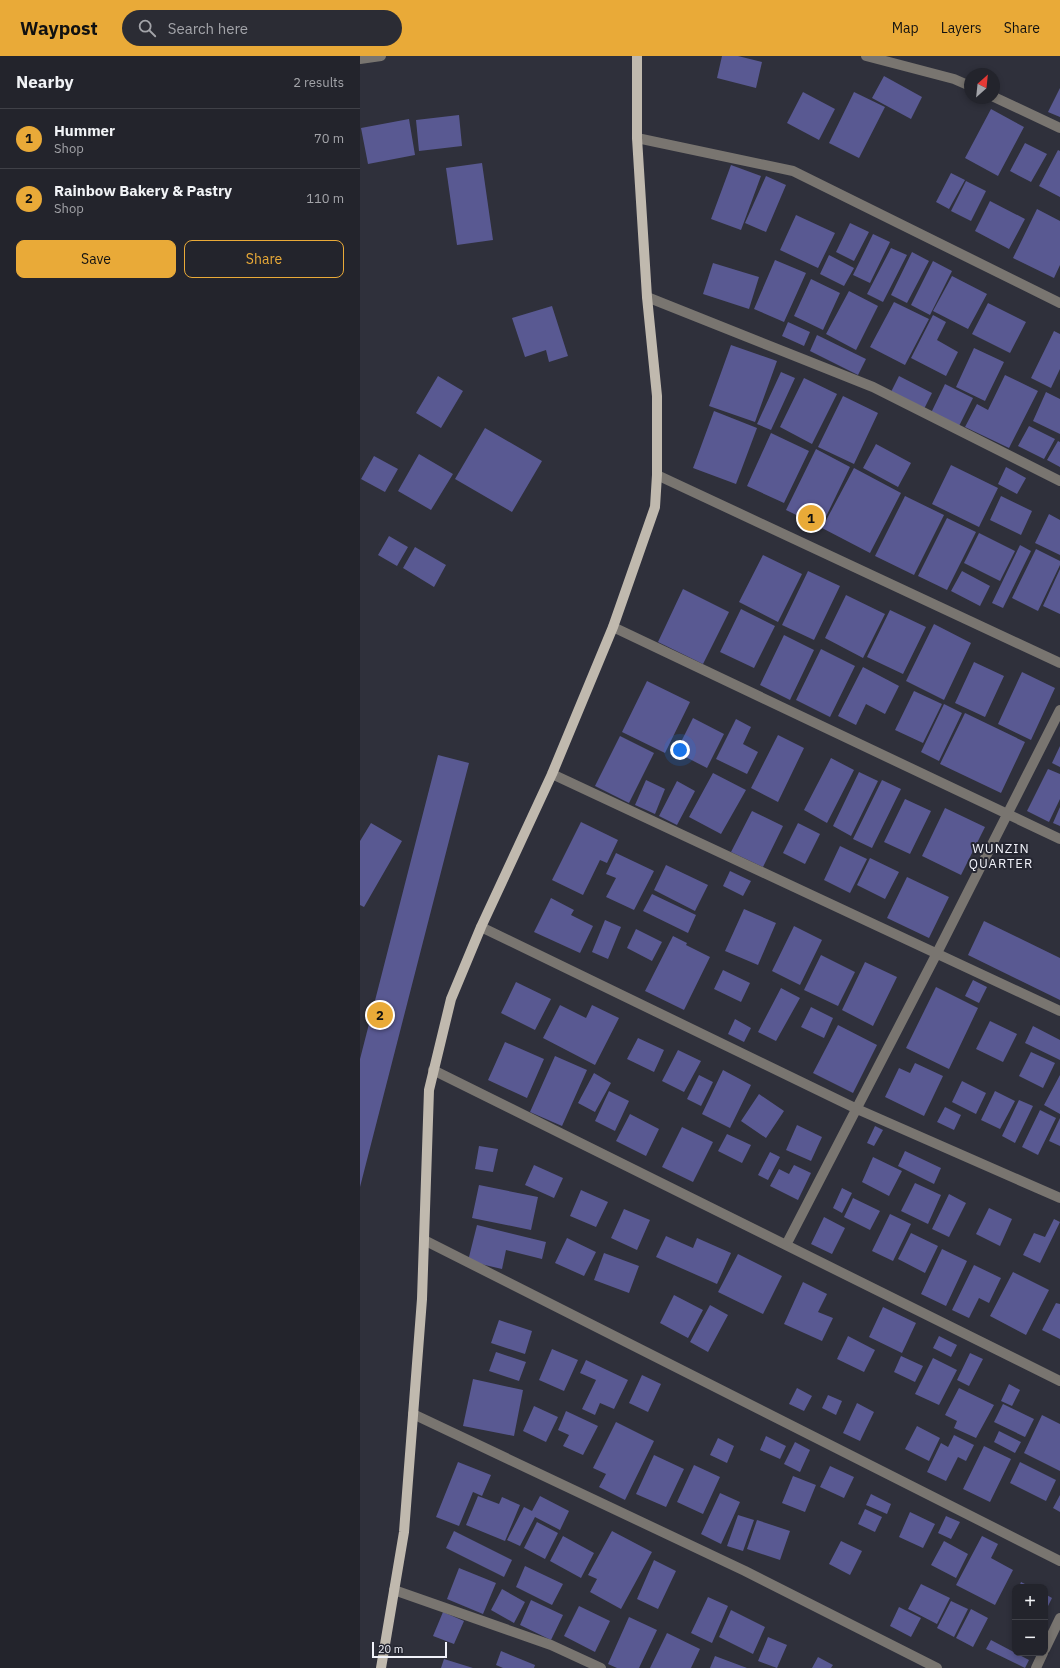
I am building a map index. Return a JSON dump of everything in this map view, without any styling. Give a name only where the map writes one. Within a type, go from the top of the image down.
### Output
[{"type":"main road","points":[[380,1668],[404,1532],[422,1299],[429,1090],[451,999],[481,927],[552,774],[613,627],[655,507],[657,476],[656,396],[647,297],[637,138],[637,56]]},
{"type":"street","points":[[360,59],[382,56]]},
{"type":"street","points":[[866,56],[954,79],[964,83]]},
{"type":"street","points":[[1000,101],[1060,128]]},
{"type":"street","points":[[637,138],[793,171],[1060,304]]},
{"type":"street","points":[[647,297],[873,387],[1060,481]]},
{"type":"street","points":[[657,476],[1060,663]]},
{"type":"street","points":[[613,627],[1060,839]]},
{"type":"street","points":[[786,1245],[937,953],[1060,710]]},
{"type":"street","points":[[552,774],[1060,1011]]},
{"type":"street","points":[[481,927],[857,1109],[1060,1198]]},
{"type":"street","points":[[434,1070],[1060,1381]]},
{"type":"street","points":[[424,1240],[1060,1562]]},
{"type":"street","points":[[413,1414],[738,1568],[937,1668]]},
{"type":"street","points":[[394,1590],[551,1645],[601,1668]]},
{"type":"street","points":[[1048,1643],[1060,1618]]},
{"type":"street","points":[[1036,1668],[1042,1656]]},
{"type":"building","points":[[722,56],[738,56],[762,62],[756,88],[717,78]]},
{"type":"building","points":[[884,76],[922,97],[911,119],[872,98]]},
{"type":"building","points":[[1060,88],[1060,117],[1048,112]]},
{"type":"building","points":[[803,92],[835,109],[819,140],[787,123]]},
{"type":"building","points":[[854,92],[885,107],[859,158],[829,143]]},
{"type":"building","points":[[991,109],[1024,127],[998,176],[965,158]]},
{"type":"building","points":[[459,115],[462,146],[419,151],[416,120]]},
{"type":"building","points":[[409,119],[415,155],[368,164],[361,128]]},
{"type":"building","points":[[1025,143],[1047,154],[1031,182],[1010,171]]},
{"type":"building","points":[[1058,150],[1060,151],[1060,197],[1039,186]]},
{"type":"building","points":[[482,163],[493,240],[457,245],[446,168]]},
{"type":"building","points":[[731,165],[761,176],[741,230],[711,219]]},
{"type":"building","points":[[951,173],[965,180],[949,209],[936,202]]},
{"type":"building","points":[[766,176],[786,185],[766,232],[745,223]]},
{"type":"building","points":[[966,181],[986,191],[971,221],[951,211]]},
{"type":"building","points":[[990,201],[1025,219],[1009,249],[975,231]]},
{"type":"building","points":[[1037,209],[1060,221],[1060,265],[1054,278],[1013,258]]},
{"type":"building","points":[[796,215],[835,233],[818,268],[780,250]]},
{"type":"building","points":[[850,223],[869,232],[854,261],[836,252]]},
{"type":"building","points":[[873,234],[890,242],[870,283],[853,275]]},
{"type":"building","points":[[891,248],[907,255],[883,302],[867,294]]},
{"type":"building","points":[[912,252],[929,261],[907,303],[891,295]]},
{"type":"building","points":[[829,255],[854,268],[844,286],[820,274]]},
{"type":"building","points":[[775,260],[806,273],[784,322],[754,309]]},
{"type":"building","points":[[933,261],[952,271],[930,315],[911,305]]},
{"type":"building","points":[[713,263],[759,277],[749,309],[703,294]]},
{"type":"building","points":[[952,276],[987,294],[968,329],[933,311]]},
{"type":"building","points":[[811,279],[840,293],[823,330],[794,316]]},
{"type":"building","points":[[849,291],[878,306],[856,350],[826,334]]},
{"type":"building","points":[[894,302],[929,319],[905,365],[870,347]]},
{"type":"building","points":[[988,303],[1026,322],[1010,353],[972,334]]},
{"type":"building","points":[[552,306],[568,356],[549,362],[546,350],[525,357],[512,318]]},
{"type":"building","points":[[933,315],[946,322],[937,340],[958,352],[946,376],[911,358]]},
{"type":"building","points":[[788,322],[810,332],[804,346],[782,336]]},
{"type":"building","points":[[1054,331],[1060,334],[1060,369],[1051,388],[1031,378]]},
{"type":"building","points":[[817,335],[866,359],[858,375],[810,351]]},
{"type":"building","points":[[731,345],[777,361],[755,422],[709,406]]},
{"type":"building","points":[[974,348],[1004,362],[985,401],[956,387]]},
{"type":"building","points":[[781,372],[795,378],[771,430],[757,424]]},
{"type":"building","points":[[1005,375],[1038,391],[1009,448],[965,427],[977,404],[988,410]]},
{"type":"building","points":[[438,376],[463,391],[441,428],[416,413]]},
{"type":"building","points":[[899,376],[932,393],[924,409],[891,392]]},
{"type":"building","points":[[804,378],[837,394],[812,444],[780,427]]},
{"type":"building","points":[[945,384],[973,398],[959,426],[931,413]]},
{"type":"building","points":[[1046,392],[1060,399],[1060,434],[1033,421]]},
{"type":"building","points":[[843,396],[878,413],[854,464],[818,447]]},
{"type":"building","points":[[714,411],[757,428],[736,484],[693,468]]},
{"type":"building","points":[[1029,426],[1055,439],[1044,459],[1018,446]]},
{"type":"building","points":[[485,428],[542,461],[512,512],[455,479]]},
{"type":"building","points":[[771,433],[809,451],[784,503],[747,486]]},
{"type":"building","points":[[1058,441],[1060,442],[1060,467],[1047,460]]},
{"type":"building","points":[[876,444],[911,463],[898,487],[863,468]]},
{"type":"building","points":[[816,449],[850,467],[821,527],[786,510]]},
{"type":"building","points":[[419,454],[453,474],[431,510],[398,491]]},
{"type":"building","points":[[374,456],[398,469],[385,492],[361,479]]},
{"type":"building","points":[[951,465],[998,488],[979,527],[932,504]]},
{"type":"building","points":[[1006,467],[1026,478],[1017,494],[998,484]]},
{"type":"building","points":[[854,468],[901,493],[870,553],[822,528]]},
{"type":"building","points":[[905,496],[944,515],[914,575],[875,556]]},
{"type":"building","points":[[1001,496],[1032,511],[1021,535],[990,520]]},
{"type":"building","points":[[1049,514],[1060,520],[1060,555],[1035,543]]},
{"type":"building","points":[[947,518],[976,532],[947,590],[918,576]]},
{"type":"building","points":[[979,533],[1015,551],[1000,581],[964,563]]},
{"type":"building","points":[[389,536],[408,547],[397,566],[378,555]]},
{"type":"building","points":[[1020,545],[1031,551],[1003,608],[992,603]]},
{"type":"building","points":[[415,547],[446,565],[434,587],[403,568]]},
{"type":"building","points":[[1036,549],[1060,561],[1060,565],[1038,611],[1012,598]]},
{"type":"building","points":[[763,555],[802,574],[778,622],[739,602]]},
{"type":"building","points":[[1060,569],[1060,614],[1043,606]]},
{"type":"building","points":[[808,571],[840,586],[814,640],[782,625]]},
{"type":"building","points":[[962,571],[990,586],[980,606],[951,591]]},
{"type":"building","points":[[683,589],[729,612],[703,664],[658,642]]},
{"type":"building","points":[[846,595],[885,614],[863,658],[825,638]]},
{"type":"building","points":[[741,609],[775,626],[754,668],[720,652]]},
{"type":"building","points":[[890,610],[926,627],[903,674],[867,657]]},
{"type":"building","points":[[934,624],[971,643],[944,700],[906,681]]},
{"type":"building","points":[[784,635],[814,650],[790,700],[760,685]]},
{"type":"building","points":[[821,649],[855,666],[830,717],[796,700]]},
{"type":"building","points":[[974,662],[1004,676],[985,717],[955,703]]},
{"type":"building","points":[[863,667],[899,686],[885,714],[866,704],[856,725],[838,716]]},
{"type":"building","points":[[1022,672],[1055,688],[1031,740],[998,724]]},
{"type":"building","points":[[647,681],[690,702],[665,753],[622,732]]},
{"type":"building","points":[[914,691],[942,704],[923,743],[895,730]]},
{"type":"building","points":[[944,704],[962,713],[939,761],[921,752]]},
{"type":"building","points":[[965,713],[1025,742],[1001,793],[940,764]]},
{"type":"building","points":[[693,718],[724,734],[707,768],[676,752]]},
{"type":"building","points":[[736,719],[751,727],[743,744],[758,752],[747,774],[716,759]]},
{"type":"building","points":[[778,735],[804,748],[778,802],[751,788]]},
{"type":"building","points":[[620,736],[654,753],[629,803],[595,786]]},
{"type":"building","points":[[1060,746],[1060,767],[1052,763]]},
{"type":"building","points":[[438,755],[469,763],[360,1187],[360,1059]]},
{"type":"building","points":[[831,758],[854,770],[827,823],[804,810]]},
{"type":"building","points":[[1048,769],[1060,774],[1060,799],[1049,822],[1027,811]]},
{"type":"building","points":[[859,772],[878,781],[851,836],[833,826]]},
{"type":"building","points":[[713,773],[746,790],[721,834],[689,817]]},
{"type":"building","points":[[646,780],[665,789],[655,814],[635,805]]},
{"type":"building","points":[[882,780],[901,789],[872,848],[853,839]]},
{"type":"building","points":[[677,781],[695,791],[677,825],[659,816]]},
{"type":"building","points":[[905,799],[931,811],[910,854],[884,842]]},
{"type":"building","points":[[1060,807],[1060,826],[1053,823]]},
{"type":"building","points":[[945,808],[985,827],[961,875],[922,856]]},
{"type":"building","points":[[752,811],[783,826],[763,867],[731,852]]},
{"type":"building","points":[[581,822],[618,840],[607,863],[600,860],[583,895],[552,880]]},
{"type":"building","points":[[371,823],[402,841],[364,907],[360,905],[360,841]]},
{"type":"building","points":[[798,823],[820,834],[805,864],[783,853]]},
{"type":"building","points":[[840,846],[867,859],[850,893],[824,880]]},
{"type":"building","points":[[616,853],[654,871],[634,910],[606,897],[616,878],[606,874]]},
{"type":"building","points":[[870,858],[899,872],[885,899],[857,885]]},
{"type":"building","points":[[666,865],[708,885],[695,911],[654,890]]},
{"type":"building","points":[[730,871],[751,881],[743,896],[723,886]]},
{"type":"building","points":[[907,877],[949,897],[929,938],[887,918]]},
{"type":"building","points":[[652,894],[696,915],[688,933],[643,911]]},
{"type":"building","points":[[551,898],[574,910],[571,915],[593,926],[580,953],[534,932]]},
{"type":"building","points":[[744,909],[776,923],[758,965],[725,951]]},
{"type":"building","points":[[605,920],[621,927],[608,959],[592,952]]},
{"type":"building","points":[[984,921],[1060,958],[1060,1000],[968,955]]},
{"type":"building","points":[[794,926],[822,940],[800,985],[772,971]]},
{"type":"building","points":[[636,929],[662,942],[652,961],[627,948]]},
{"type":"building","points":[[673,936],[687,943],[686,945],[710,957],[684,1010],[645,991]]},
{"type":"building","points":[[821,955],[855,972],[838,1006],[804,990]]},
{"type":"building","points":[[865,962],[897,977],[873,1026],[842,1010]]},
{"type":"building","points":[[723,970],[750,983],[741,1002],[714,989]]},
{"type":"building","points":[[973,980],[987,987],[979,1003],[965,996]]},
{"type":"building","points":[[516,982],[551,999],[535,1030],[501,1013]]},
{"type":"building","points":[[936,987],[978,1008],[949,1069],[906,1048]]},
{"type":"building","points":[[781,988],[800,998],[776,1041],[758,1032]]},
{"type":"building","points":[[560,1005],[586,1018],[592,1005],[619,1018],[595,1065],[543,1038]]},
{"type":"building","points":[[811,1007],[833,1018],[824,1038],[801,1027]]},
{"type":"building","points":[[735,1019],[751,1028],[744,1042],[728,1034]]},
{"type":"building","points":[[990,1021],[1017,1034],[1003,1062],[976,1049]]},
{"type":"building","points":[[838,1025],[877,1045],[853,1093],[813,1073]]},
{"type":"building","points":[[1033,1026],[1060,1040],[1060,1060],[1025,1043]]},
{"type":"building","points":[[638,1038],[664,1050],[654,1072],[627,1059]]},
{"type":"building","points":[[505,1042],[544,1059],[527,1098],[488,1080]]},
{"type":"building","points":[[678,1050],[701,1061],[684,1092],[662,1081]]},
{"type":"building","points":[[1031,1052],[1055,1063],[1043,1088],[1019,1076]]},
{"type":"building","points":[[555,1056],[587,1070],[562,1126],[530,1112]]},
{"type":"building","points":[[915,1063],[943,1076],[924,1116],[885,1097],[899,1068],[910,1073]]},
{"type":"building","points":[[723,1070],[751,1085],[730,1128],[702,1114]]},
{"type":"building","points":[[594,1073],[611,1083],[595,1112],[578,1103]]},
{"type":"building","points":[[699,1075],[713,1082],[701,1106],[687,1099]]},
{"type":"building","points":[[1060,1075],[1060,1114],[1044,1105]]},
{"type":"building","points":[[962,1081],[986,1093],[976,1114],[952,1102]]},
{"type":"building","points":[[609,1091],[629,1101],[615,1131],[595,1121]]},
{"type":"building","points":[[995,1091],[1015,1101],[1000,1129],[981,1120]]},
{"type":"building","points":[[759,1094],[784,1111],[766,1138],[741,1121]]},
{"type":"building","points":[[1019,1100],[1033,1106],[1015,1143],[1002,1136]]},
{"type":"building","points":[[945,1107],[961,1115],[954,1130],[937,1122]]},
{"type":"building","points":[[1040,1110],[1056,1118],[1038,1155],[1022,1147]]},
{"type":"building","points":[[630,1114],[659,1129],[646,1156],[616,1141]]},
{"type":"building","points":[[1060,1118],[1060,1146],[1049,1141]]},
{"type":"building","points":[[797,1125],[822,1137],[811,1161],[786,1150]]},
{"type":"building","points":[[875,1126],[883,1130],[874,1146],[867,1143]]},
{"type":"building","points":[[682,1127],[713,1142],[693,1182],[662,1167]]},
{"type":"building","points":[[727,1134],[751,1145],[742,1163],[718,1151]]},
{"type":"building","points":[[479,1146],[498,1149],[493,1172],[475,1169]]},
{"type":"building","points":[[905,1151],[941,1168],[934,1184],[898,1166]]},
{"type":"building","points":[[770,1152],[780,1157],[768,1180],[758,1175]]},
{"type":"building","points":[[873,1157],[902,1171],[889,1196],[862,1182]]},
{"type":"building","points":[[534,1165],[563,1178],[554,1198],[525,1185]]},
{"type":"building","points":[[794,1165],[811,1173],[798,1200],[770,1186],[779,1169],[789,1174]]},
{"type":"building","points":[[915,1183],[941,1195],[928,1224],[901,1211]]},
{"type":"building","points":[[479,1185],[538,1197],[531,1230],[472,1218]]},
{"type":"building","points":[[842,1188],[852,1193],[842,1213],[833,1208]]},
{"type":"building","points":[[581,1190],[608,1202],[596,1227],[570,1216]]},
{"type":"building","points":[[949,1194],[966,1203],[949,1237],[932,1229]]},
{"type":"building","points":[[853,1198],[880,1211],[870,1230],[844,1217]]},
{"type":"building","points":[[989,1208],[1012,1219],[1000,1246],[976,1234]]},
{"type":"building","points":[[624,1209],[650,1220],[637,1250],[611,1238]]},
{"type":"building","points":[[890,1214],[911,1224],[893,1261],[872,1251]]},
{"type":"building","points":[[824,1217],[845,1228],[832,1254],[811,1244]]},
{"type":"building","points":[[1054,1219],[1060,1222],[1040,1263],[1023,1255],[1034,1233],[1045,1237]]},
{"type":"building","points":[[477,1225],[546,1242],[542,1259],[506,1250],[502,1269],[468,1261]]},
{"type":"building","points":[[911,1233],[938,1246],[925,1273],[898,1259]]},
{"type":"building","points":[[666,1236],[693,1248],[697,1238],[731,1253],[717,1284],[656,1257]]},
{"type":"building","points":[[567,1238],[596,1252],[584,1276],[555,1263]]},
{"type":"building","points":[[942,1249],[967,1261],[946,1306],[921,1294]]},
{"type":"building","points":[[604,1253],[639,1266],[629,1293],[594,1280]]},
{"type":"building","points":[[738,1254],[782,1276],[763,1314],[718,1292]]},
{"type":"building","points":[[974,1265],[1001,1278],[989,1303],[979,1298],[969,1318],[952,1310]]},
{"type":"building","points":[[1013,1272],[1049,1290],[1026,1335],[990,1316]]},
{"type":"building","points":[[803,1282],[827,1294],[818,1312],[833,1318],[822,1341],[784,1324]]},
{"type":"building","points":[[674,1295],[703,1310],[688,1338],[660,1323]]},
{"type":"building","points":[[1056,1303],[1060,1304],[1060,1339],[1042,1330]]},
{"type":"building","points":[[710,1305],[728,1315],[708,1352],[690,1342]]},
{"type":"building","points":[[883,1307],[916,1323],[902,1353],[869,1337]]},
{"type":"building","points":[[499,1320],[532,1331],[525,1354],[491,1343]]},
{"type":"building","points":[[848,1336],[875,1350],[864,1372],[837,1359]]},
{"type":"building","points":[[939,1336],[957,1345],[951,1357],[933,1348]]},
{"type":"building","points":[[552,1349],[578,1360],[564,1391],[539,1380]]},
{"type":"building","points":[[496,1352],[526,1362],[519,1381],[489,1371]]},
{"type":"building","points":[[970,1353],[983,1359],[969,1386],[957,1380]]},
{"type":"building","points":[[901,1356],[923,1366],[915,1382],[894,1372]]},
{"type":"building","points":[[933,1358],[957,1370],[939,1405],[915,1394]]},
{"type":"building","points":[[586,1360],[628,1380],[614,1409],[600,1403],[595,1415],[582,1409],[596,1380],[580,1373]]},
{"type":"building","points":[[642,1375],[661,1384],[648,1412],[629,1403]]},
{"type":"building","points":[[473,1379],[523,1390],[514,1436],[463,1426]]},
{"type":"building","points":[[1009,1384],[1020,1390],[1012,1406],[1001,1401]]},
{"type":"building","points":[[797,1388],[812,1396],[804,1411],[789,1404]]},
{"type":"building","points":[[959,1388],[994,1405],[976,1438],[954,1428],[957,1421],[945,1415]]},
{"type":"building","points":[[828,1395],[842,1401],[836,1415],[822,1408]]},
{"type":"building","points":[[857,1403],[874,1412],[860,1441],[843,1433]]},
{"type":"building","points":[[1003,1404],[1034,1419],[1025,1437],[994,1422]]},
{"type":"building","points":[[534,1406],[558,1417],[546,1442],[523,1431]]},
{"type":"building","points":[[566,1411],[598,1426],[583,1455],[563,1446],[569,1435],[558,1430]]},
{"type":"building","points":[[1042,1415],[1060,1424],[1060,1471],[1024,1453]]},
{"type":"building","points":[[616,1422],[654,1441],[625,1500],[599,1487],[606,1474],[593,1468]]},
{"type":"building","points":[[917,1426],[940,1438],[929,1461],[905,1449]]},
{"type":"building","points":[[999,1431],[1021,1442],[1015,1453],[994,1442]]},
{"type":"building","points":[[954,1435],[974,1445],[966,1461],[958,1457],[946,1481],[927,1472],[941,1443],[948,1447]]},
{"type":"building","points":[[766,1436],[786,1446],[780,1459],[760,1450]]},
{"type":"building","points":[[718,1438],[734,1446],[727,1463],[710,1455]]},
{"type":"building","points":[[795,1442],[810,1450],[800,1472],[784,1464]]},
{"type":"building","points":[[984,1446],[1011,1459],[990,1502],[963,1489]]},
{"type":"building","points":[[654,1455],[684,1469],[666,1507],[636,1494]]},
{"type":"building","points":[[458,1462],[491,1475],[482,1496],[473,1492],[459,1526],[436,1517]]},
{"type":"building","points":[[1020,1462],[1056,1480],[1046,1501],[1010,1483]]},
{"type":"building","points":[[694,1465],[720,1477],[703,1514],[677,1502]]},
{"type":"building","points":[[830,1466],[854,1477],[844,1498],[820,1487]]},
{"type":"building","points":[[793,1476],[816,1485],[805,1512],[782,1503]]},
{"type":"building","points":[[720,1493],[740,1502],[721,1544],[701,1534]]},
{"type":"building","points":[[871,1494],[891,1504],[887,1514],[866,1505]]},
{"type":"building","points":[[1060,1495],[1060,1512],[1053,1508]]},
{"type":"building","points":[[478,1496],[499,1504],[502,1497],[520,1505],[505,1541],[466,1525]]},
{"type":"building","points":[[540,1496],[569,1511],[560,1530],[535,1517],[520,1546],[507,1540],[524,1507],[532,1511]]},
{"type":"building","points":[[865,1509],[882,1517],[875,1532],[858,1524]]},
{"type":"building","points":[[910,1512],[935,1524],[923,1548],[899,1537]]},
{"type":"building","points":[[738,1515],[754,1520],[743,1551],[727,1546]]},
{"type":"building","points":[[946,1516],[960,1522],[951,1539],[938,1533]]},
{"type":"building","points":[[757,1520],[790,1531],[780,1560],[747,1549]]},
{"type":"building","points":[[537,1522],[558,1533],[545,1559],[524,1548]]},
{"type":"building","points":[[454,1531],[512,1560],[504,1577],[446,1548]]},
{"type":"building","points":[[612,1531],[652,1552],[621,1609],[590,1592],[597,1579],[588,1575]]},
{"type":"building","points":[[563,1536],[594,1553],[581,1578],[550,1561]]},
{"type":"building","points":[[982,1536],[998,1544],[991,1558],[1013,1570],[995,1605],[956,1585]]},
{"type":"building","points":[[841,1541],[862,1551],[850,1575],[829,1564]]},
{"type":"building","points":[[944,1541],[968,1554],[956,1578],[931,1565]]},
{"type":"building","points":[[654,1560],[676,1571],[658,1609],[637,1599]]},
{"type":"building","points":[[525,1566],[563,1584],[552,1605],[516,1587]]},
{"type":"building","points":[[459,1568],[496,1583],[483,1614],[447,1599]]},
{"type":"building","points":[[921,1584],[950,1598],[937,1624],[908,1609]]},
{"type":"building","points":[[502,1589],[525,1602],[514,1623],[491,1610]]},
{"type":"building","points":[[1048,1596],[1052,1598],[1048,1606]]},
{"type":"building","points":[[708,1597],[728,1606],[712,1643],[691,1633]]},
{"type":"building","points":[[531,1600],[563,1615],[551,1640],[520,1625]]},
{"type":"building","points":[[951,1601],[968,1609],[954,1637],[937,1628]]},
{"type":"building","points":[[579,1606],[610,1621],[595,1652],[564,1636]]},
{"type":"building","points":[[899,1607],[921,1618],[911,1637],[890,1626]]},
{"type":"building","points":[[971,1609],[988,1618],[973,1647],[956,1638]]},
{"type":"building","points":[[731,1610],[765,1627],[753,1654],[719,1637]]},
{"type":"building","points":[[443,1612],[464,1621],[454,1644],[433,1636]]},
{"type":"building","points":[[629,1617],[657,1630],[639,1668],[617,1668],[608,1664]]},
{"type":"building","points":[[667,1633],[700,1649],[691,1668],[650,1668]]},
{"type":"building","points":[[768,1637],[787,1645],[777,1668],[758,1661]]},
{"type":"building","points":[[991,1640],[1012,1651],[1012,1656],[1021,1656],[1029,1660],[1025,1668],[986,1649]]},
{"type":"building","points":[[501,1651],[535,1665],[534,1668],[503,1668],[496,1665]]},
{"type":"building","points":[[715,1656],[747,1668],[710,1668]]},
{"type":"building","points":[[818,1657],[833,1665],[831,1668],[812,1668]]},
{"type":"building","points":[[444,1659],[473,1668],[441,1668]]},
{"type":"place","name":"Hummer","points":[[811,518]]},
{"type":"place","name":"Rainbow Bakery & Pastry","points":[[380,1015]]},
{"type":"district","name":"WUNZIN QUARTER","points":[[1001,856]]}]
